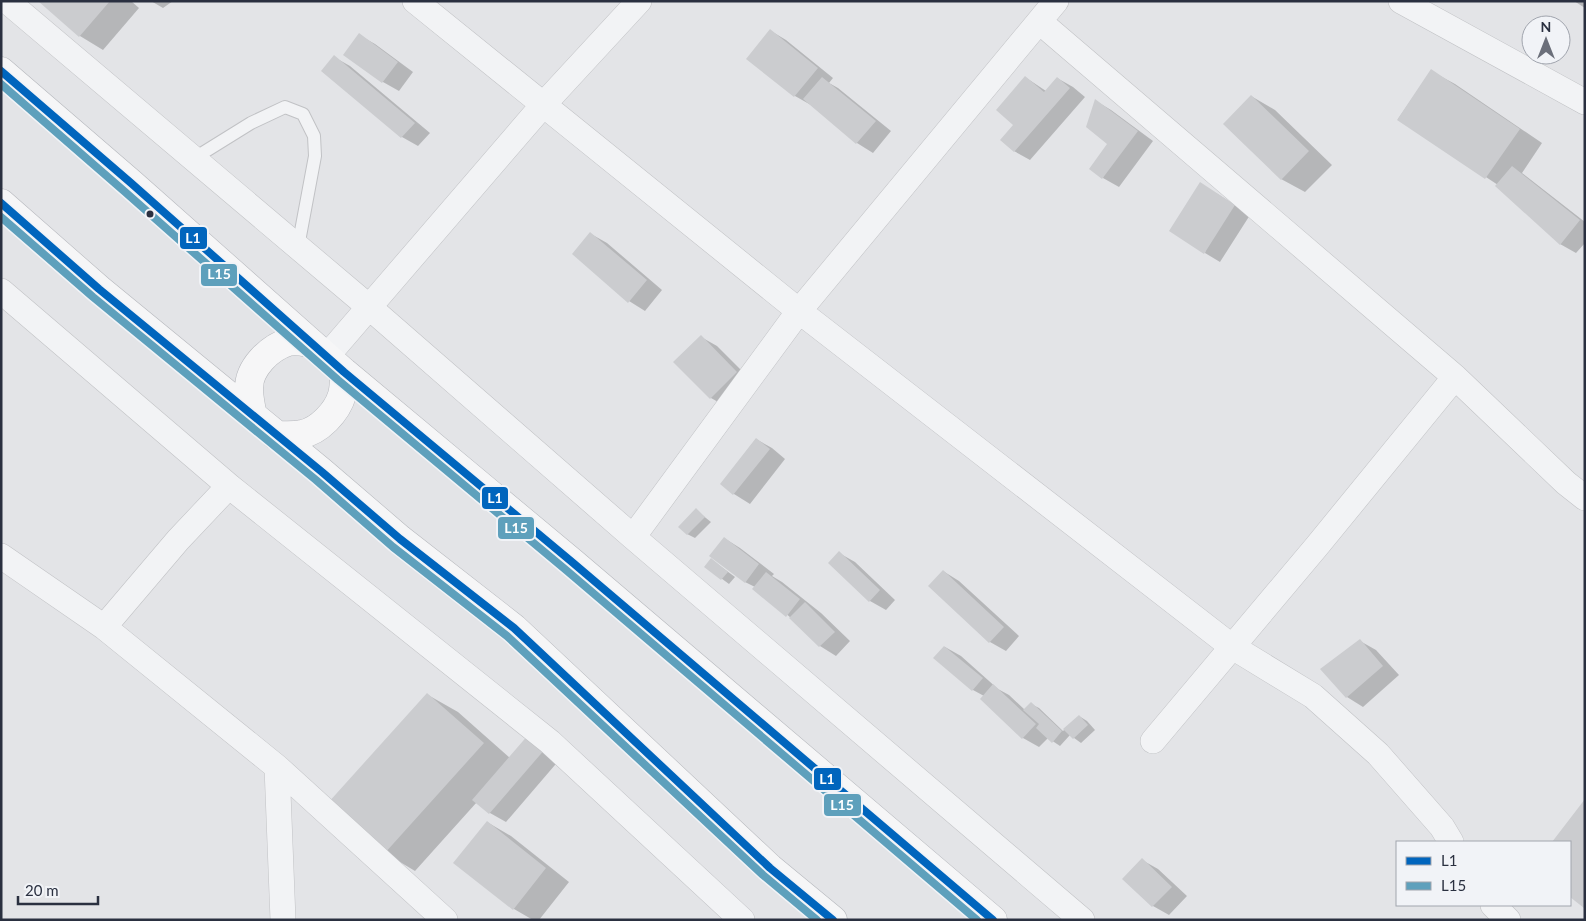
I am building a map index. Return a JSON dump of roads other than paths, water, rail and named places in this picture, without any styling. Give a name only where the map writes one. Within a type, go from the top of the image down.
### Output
[{"type":"highway","points":[[1,71],[327,357],[572,562],[993,920]]},
{"type":"highway","points":[[1,203],[99,289],[322,472],[400,539],[514,628],[770,868],[833,920]]},
{"type":"highway","points":[[253,416],[249,388],[255,369],[269,352],[289,342],[327,357],[342,395],[335,409],[313,431],[303,434],[275,435]]},
{"type":"street","points":[[7,1],[369,307],[633,537],[1082,920]]},
{"type":"street","points":[[415,1],[799,311],[1231,646],[1313,696],[1371,748],[1442,827],[1449,841]]},
{"type":"street","points":[[327,357],[543,105],[640,1]]},
{"type":"street","points":[[633,537],[799,311],[1056,1]]},
{"type":"street","points":[[1401,1],[1585,102]]},
{"type":"street","points":[[1040,22],[1455,377],[1566,483],[1585,498]]},
{"type":"street","points":[[1,292],[230,486],[550,742],[742,920]]},
{"type":"street","points":[[1153,741],[1323,539],[1455,377]]},
{"type":"street","points":[[104,627],[178,540],[230,486]]},
{"type":"street","points":[[1,556],[104,627],[277,767],[445,920]]},
{"type":"street","points":[[277,767],[283,920]]},
{"type":"street","points":[[1494,906],[1508,920]]},
{"type":"lane","points":[[193,159],[251,123],[286,107],[303,114],[314,136],[315,156],[298,247]]}]
